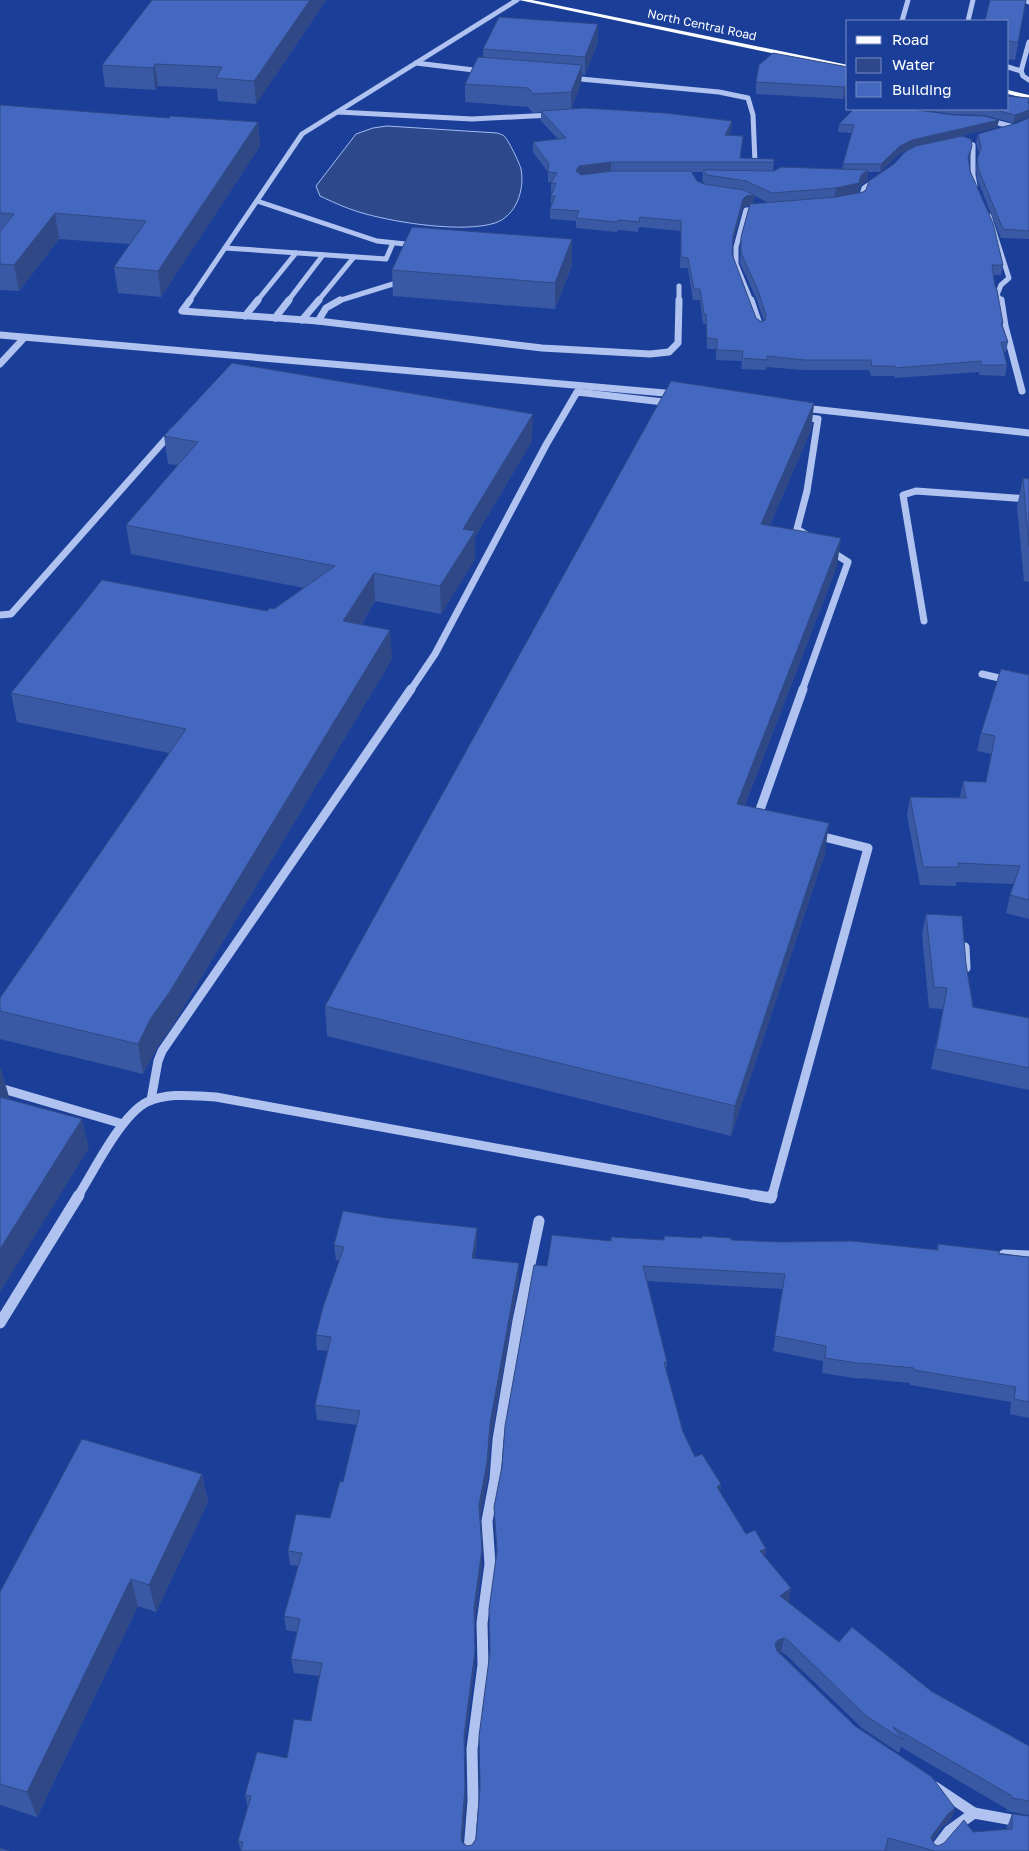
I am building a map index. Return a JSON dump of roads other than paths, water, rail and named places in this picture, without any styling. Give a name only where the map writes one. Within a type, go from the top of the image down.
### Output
[{"type":"main road","name":"North Central Road","points":[[522,0],[846,67]]},
{"type":"main road","name":"North Central Road","points":[[557,0],[846,60]]},
{"type":"main road","points":[[1009,92],[1029,97]]},
{"type":"main road","points":[[1009,100],[1029,104]]},
{"type":"street","points":[[517,0],[302,134],[182,312],[318,321],[542,348],[650,354],[668,352],[678,343],[679,286]]},
{"type":"street","points":[[902,20],[908,0]]},
{"type":"street","points":[[968,20],[973,0]]},
{"type":"street","points":[[1025,0],[1029,2]]},
{"type":"street","points":[[1021,72],[1029,42]]},
{"type":"street","points":[[416,63],[440,68],[491,72]]},
{"type":"street","points":[[1009,67],[1021,72],[1029,80]]},
{"type":"street","points":[[560,78],[719,92],[748,98],[753,115],[755,162]]},
{"type":"street","points":[[338,112],[506,119],[559,114]]},
{"type":"street","points":[[983,119],[1014,127]]},
{"type":"street","points":[[999,131],[1021,124]]},
{"type":"street","points":[[953,144],[976,138]]},
{"type":"street","points":[[962,142],[973,145],[975,156],[971,167],[973,180],[979,195]]},
{"type":"street","points":[[851,200],[861,198],[864,188],[884,175],[866,177]]},
{"type":"street","points":[[257,201],[377,241],[424,246]]},
{"type":"street","points":[[754,201],[767,208],[746,210],[736,247],[736,264],[760,327]]},
{"type":"street","points":[[987,212],[1009,278],[1001,285],[997,295],[1001,299],[1005,326],[1022,391]]},
{"type":"street","points":[[225,248],[386,259],[393,243]]},
{"type":"street","points":[[246,316],[296,253]]},
{"type":"street","points":[[275,318],[323,255]]},
{"type":"street","points":[[302,320],[354,257]]},
{"type":"street","points":[[318,321],[326,308],[341,299],[393,284]]},
{"type":"street","points":[[231,366],[240,356]]},
{"type":"street","points":[[151,1100],[158,1060],[162,1051],[435,654],[546,446],[577,392],[684,400]]},
{"type":"street","points":[[789,416],[818,419],[807,491],[796,529],[811,538]]},
{"type":"street","points":[[0,616],[11,614],[179,424]]},
{"type":"street","points":[[924,621],[903,495],[916,491],[1029,498]]},
{"type":"street","points":[[765,823],[756,821],[848,562],[826,548]]},
{"type":"street","points":[[982,674],[1029,685]]},
{"type":"street","points":[[0,1323],[123,1124],[138,1107],[151,1100],[189,1096],[216,1097],[771,1198],[868,848],[803,832]]},
{"type":"street","points":[[965,947],[966,975]]},
{"type":"street","points":[[0,1088],[123,1124]]},
{"type":"street","points":[[469,1851],[473,1801],[472,1749],[483,1665],[482,1624],[490,1564],[487,1521],[515,1339],[540,1221]]},
{"type":"street","points":[[990,1254],[1029,1256]]},
{"type":"street","points":[[923,1779],[974,1813],[1029,1823]]},
{"type":"street","points":[[934,1851],[949,1831],[974,1813]]},
{"type":"lane","points":[[0,335],[608,387],[684,400]]},
{"type":"lane","points":[[0,364],[24,338]]},
{"type":"lane","points":[[793,407],[1029,433]]},
{"type":"water","points":[[387,126],[497,133],[503,135],[511,146],[521,169],[522,185],[514,208],[502,220],[482,226],[431,226],[379,217],[337,204],[320,196],[316,186],[356,134],[373,128]]}]
